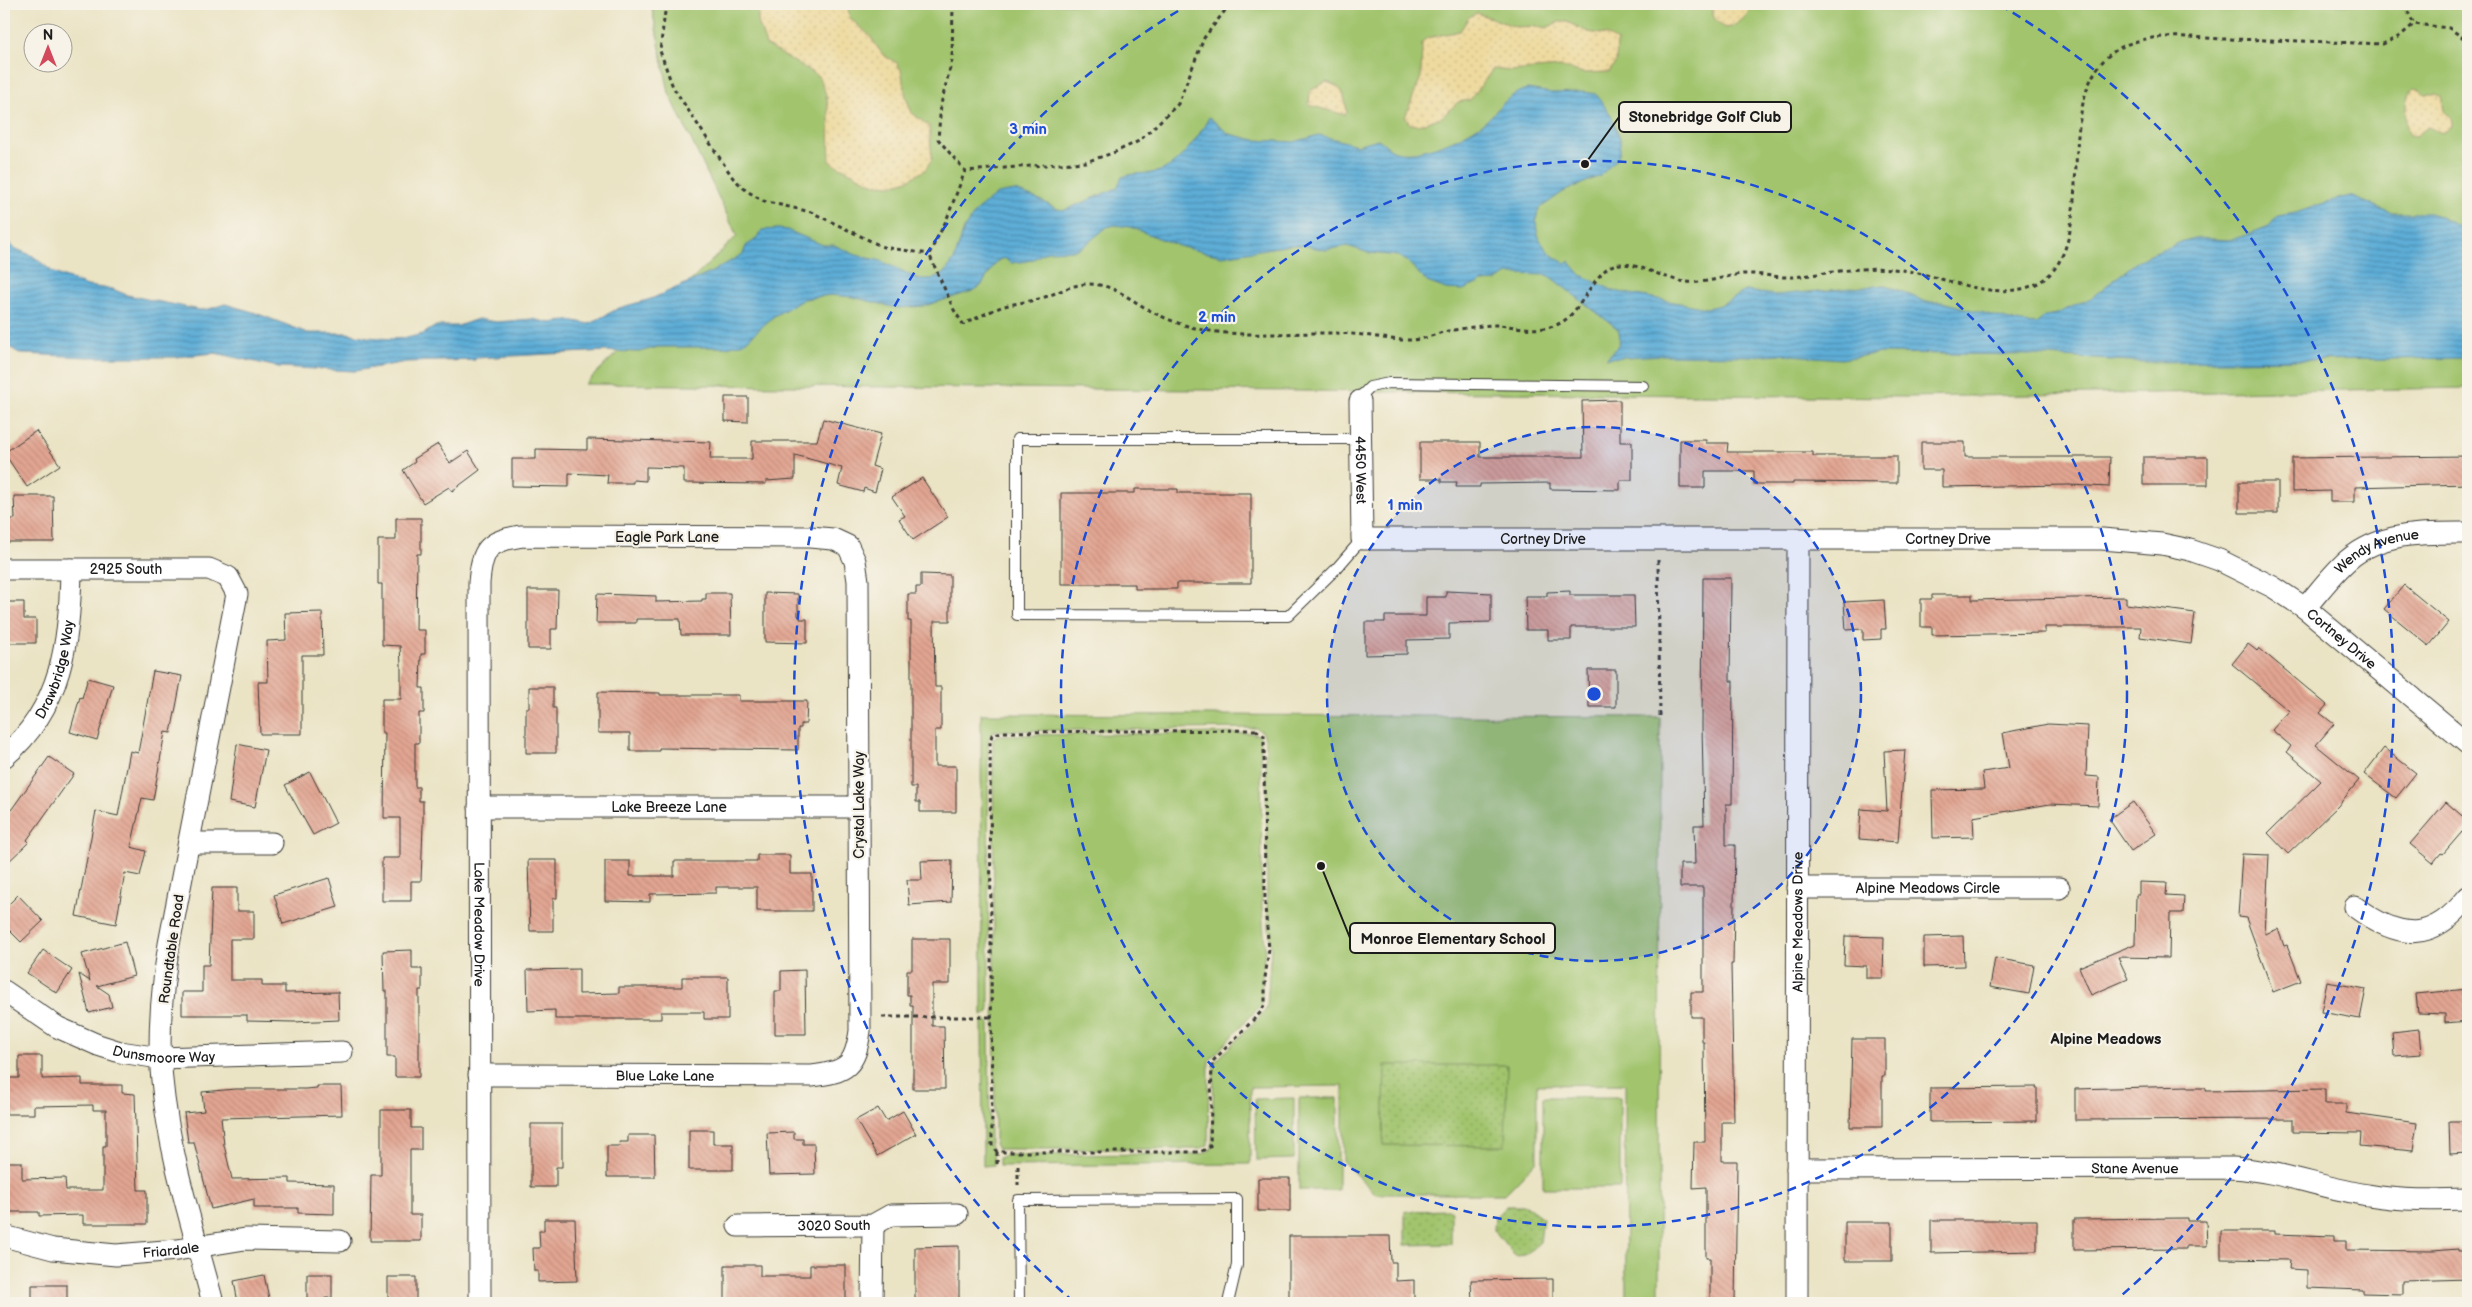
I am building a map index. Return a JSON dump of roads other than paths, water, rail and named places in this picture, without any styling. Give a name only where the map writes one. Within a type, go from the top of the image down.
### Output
[{"type":"street","name":"4450 West","points":[[1360,401],[1362,539]]},
{"type":"street","name":"Wendy Avenue","points":[[2304,608],[2348,559],[2378,542],[2411,534],[2468,533]]},
{"type":"street","name":"Eagle Park Lane","points":[[487,548],[502,539],[522,536],[810,537],[833,539],[848,546]]},
{"type":"street","name":"Cortney Drive","points":[[1362,539],[2102,538],[2147,542],[2190,550],[2219,560],[2273,587],[2304,608],[2468,744]]},
{"type":"street","name":"Alpine Meadows Drive","points":[[1797,1303],[1798,539]]},
{"type":"street","name":"Crystal Lake Way","points":[[848,546],[855,561],[858,582],[860,1031],[857,1051],[850,1065]]},
{"type":"street","name":"Lake Meadow Drive","points":[[480,1303],[479,583],[481,561],[487,548]]},
{"type":"street","name":"Drawbridge Way","points":[[4,757],[34,722],[45,706],[57,680],[67,644],[70,623],[71,568]]},
{"type":"street","name":"2925 South","points":[[4,569],[209,569],[228,577],[237,594]]},
{"type":"street","name":"Roundtable Road","points":[[213,1303],[174,1153],[164,1100],[160,1058],[166,968],[237,594]]},
{"type":"street","name":"Lake Breeze Lane","points":[[479,807],[859,807]]},
{"type":"street","points":[[189,842],[272,843]]},
{"type":"street","name":"Alpine Meadows Circle","points":[[1797,888],[2059,888]]},
{"type":"street","points":[[2355,907],[2384,925],[2415,932],[2440,926],[2456,913],[2468,897]]},
{"type":"street","name":"Dunsmoore Way","points":[[4,990],[35,1014],[77,1037],[120,1052],[160,1058],[342,1052]]},
{"type":"street","name":"Blue Lake Lane","points":[[479,1075],[812,1076],[834,1073],[850,1065]]},
{"type":"street","name":"Stane Avenue","points":[[1797,1169],[2233,1168],[2285,1175],[2367,1195],[2424,1200],[2468,1199]]},
{"type":"street","name":"3020 South","points":[[738,1226],[873,1225],[891,1215],[957,1214]]},
{"type":"street","points":[[872,1303],[873,1225]]},
{"type":"street","name":"Friardale","points":[[4,1236],[53,1249],[95,1254],[138,1254],[229,1240],[259,1238],[340,1241]]},
{"type":"lane","points":[[1360,401],[1361,396],[1370,387],[1389,383],[1643,386]]},
{"type":"lane","points":[[1361,439],[1017,439],[1017,615],[1288,616],[1336,569],[1362,539]]},
{"type":"lane","points":[[1019,1303],[1018,1200],[1237,1199],[1237,1265],[1228,1303]]},
{"type":"water","points":[[1527,89],[1552,93],[1584,92],[1596,94],[1611,115],[1620,138],[1620,152],[1616,160],[1600,176],[1563,192],[1539,209],[1536,225],[1541,241],[1551,254],[1565,263],[1569,261],[1581,275],[1614,291],[1707,308],[1720,305],[1746,291],[1775,295],[1886,285],[1926,302],[1942,302],[2021,323],[2036,324],[2044,317],[2052,316],[2091,298],[2139,260],[2181,242],[2194,238],[2229,240],[2244,236],[2269,226],[2278,216],[2296,213],[2350,196],[2392,213],[2430,213],[2464,229],[2468,235],[2468,358],[2145,362],[2031,355],[1881,353],[1841,359],[1778,354],[1754,356],[1663,355],[1606,358],[1618,345],[1620,338],[1618,329],[1548,275],[1509,274],[1496,281],[1482,282],[1463,290],[1446,289],[1427,282],[1407,261],[1398,256],[1369,253],[1347,246],[1326,250],[1302,245],[1290,245],[1222,256],[1182,247],[1130,227],[1115,225],[1107,227],[1084,246],[1075,250],[1047,251],[1032,260],[1021,262],[1011,263],[1004,258],[997,261],[981,286],[973,291],[924,306],[897,308],[853,297],[830,295],[804,299],[774,316],[744,343],[726,347],[658,347],[639,352],[605,351],[475,358],[475,360],[406,362],[355,371],[278,367],[215,353],[175,357],[89,357],[21,354],[4,344],[4,237],[14,248],[33,256],[54,273],[87,286],[112,289],[127,295],[200,310],[225,304],[253,312],[308,333],[347,333],[392,339],[423,334],[436,326],[458,326],[478,319],[497,322],[532,319],[551,323],[569,320],[589,324],[619,308],[651,299],[708,274],[743,254],[746,246],[755,240],[762,230],[787,230],[823,245],[834,245],[856,255],[881,261],[919,279],[932,279],[944,274],[954,260],[964,229],[976,211],[997,194],[1015,191],[1038,199],[1057,209],[1065,210],[1117,188],[1122,177],[1160,171],[1167,168],[1189,148],[1209,117],[1229,134],[1255,140],[1294,142],[1319,135],[1357,145],[1378,139],[1393,150],[1414,152],[1441,145],[1478,127],[1509,98]]},
{"type":"place","name":"Stonebridge Golf Club","points":[[1585,164]]},
{"type":"place","name":"Monroe Elementary School","points":[[1321,866]]},
{"type":"district","name":"Alpine Meadows","points":[[2106,1039]]}]
